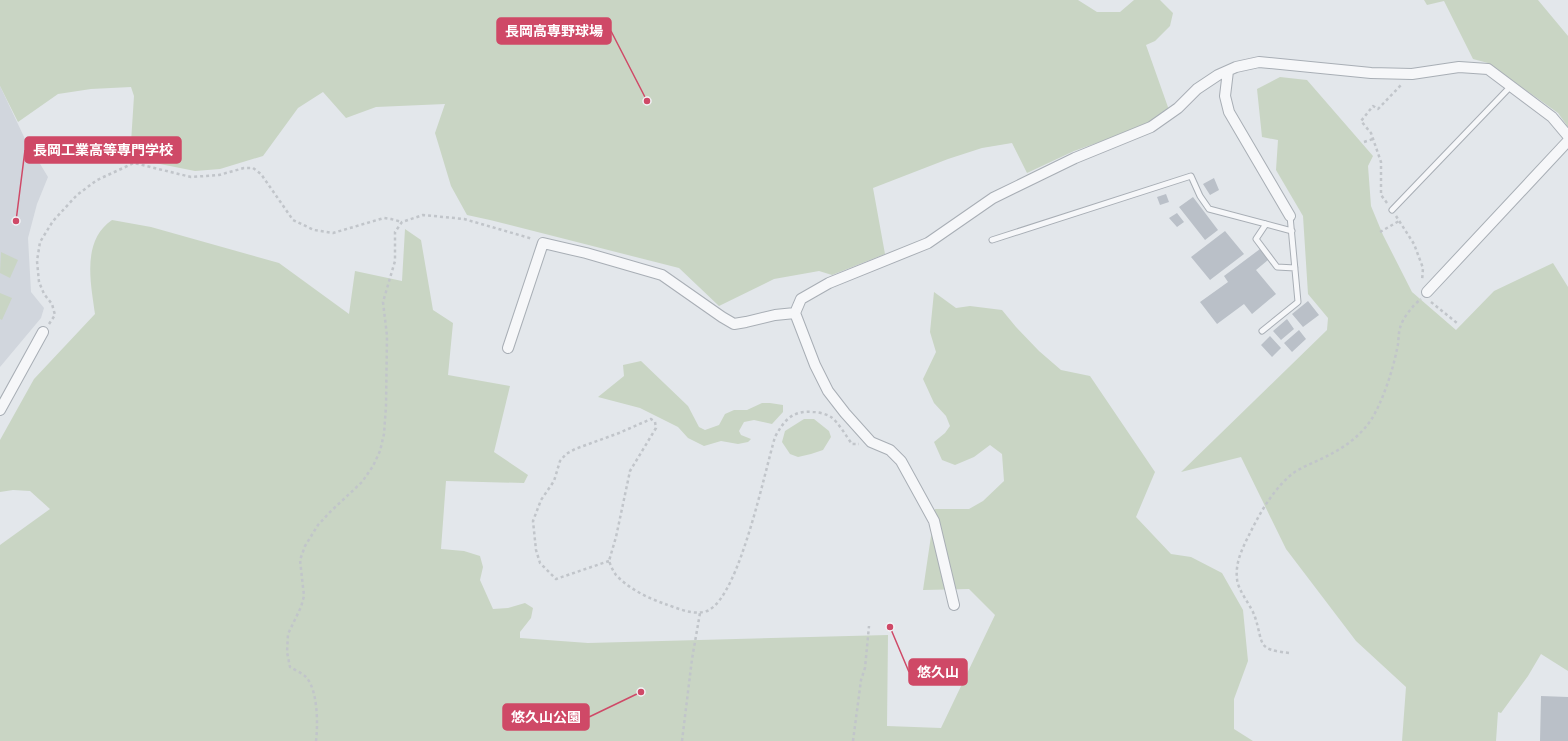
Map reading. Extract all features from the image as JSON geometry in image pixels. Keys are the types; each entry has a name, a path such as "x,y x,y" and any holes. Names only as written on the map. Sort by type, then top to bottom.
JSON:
{"street":[{"path":"954,605 934,521 901,461 890,450 871,442 828,391 815,365 795,312 801,299 829,283 928,243 993,198 1074,158 1151,127 1178,108 1197,89 1218,75 1259,62 1385,74 1412,74 1459,67 1488,69 1552,117 1568,136"},
{"path":"1228,71 1225,96 1228,112 1290,216"},
{"path":"1427,292 1568,141"},
{"path":"508,348 543,242 662,275 734,324 795,312"},
{"path":"0,410 43,332"}],"lane":[{"path":"1392,210 1511,86"},
{"path":"992,240 1191,176 1200,196 1209,209 1292,231"},
{"path":"1262,331 1298,302 1290,216"},
{"path":"1266,224 1256,240 1277,267 1295,268"}],"path":[{"path":"1364,142 1373,139"},
{"path":"43,332 55,315 52,304 44,294 39,282 37,261 40,242 53,221 77,195 98,180 134,164 191,176 219,175 244,168 253,168 261,174 293,220 314,230 333,233 384,218 402,222 423,215 464,219 543,242"},
{"path":"1380,232 1399,221"},
{"path":"316,741 318,724 313,691 306,677 290,667 286,652 288,634 301,607 304,596 300,560 305,546 318,525 362,482 373,466 380,451 384,434 387,336 383,302 395,261 395,232 402,222"},
{"path":"1289,653 1272,651 1265,647 1259,637 1253,612 1237,580 1237,566 1242,549 1258,516 1273,494 1292,474 1303,467 1333,453 1356,438 1371,420 1382,398 1395,356 1400,327 1414,304 1424,297 1427,292"},
{"path":"609,561 556,579 540,563 536,550 533,521 540,500 554,481 560,461 566,454 575,448 651,420 655,422 656,428 630,471 616,537 609,561 615,574 627,584 649,598 684,610 700,613 708,611 717,604 730,583 742,555 773,443 781,425 790,416 804,411 818,412 831,418 852,444 871,442"},
{"path":"682,741 692,659 700,613"},
{"path":"853,741 861,680 865,668 869,626"}],"shaded area":[{"path":"0,86 25,139 48,177 37,204 28,238 31,292 44,308 41,318 0,367"}],"green space":[{"path":"0,0 1078,0 1097,12 1120,12 1134,0 1160,0 1173,13 1170,26 1155,41 1146,45 1169,110 1142,127 1074,151 1027,173 1012,143 982,148 948,159 873,188 885,254 832,275 819,271 774,279 719,306 679,268 467,215 451,186 435,133 445,104 376,107 346,118 323,92 298,108 263,156 220,169 195,171 130,158 134,96 131,87 91,89 58,94 18,122 0,86"},
{"path":"1424,0 1538,0 1568,36 1568,127 1558,113 1488,63 1473,59 1444,1 1427,5"},
{"path":"1280,77 1307,80 1373,156 1368,166 1371,206 1383,235 1412,292 1456,330 1494,291 1553,263 1568,287 1568,671 1541,654 1528,676 1501,713 1498,712 1496,741 1402,741 1406,687 1356,641 1286,549 1241,457 1181,472 1327,330 1328,318 1308,294 1303,216 1276,170 1278,140 1262,137 1257,89"},
{"path":"112,220 151,227 279,263 349,314 355,271 402,281 405,229 421,240 433,310 453,323 448,375 510,386 494,452 528,475 524,483 446,481 441,549 464,551 480,556 483,567 480,580 493,609 508,608 525,603 533,608 531,618 520,632 520,638 588,643 888,635 887,726 941,728 995,615 969,589 923,590 935,509 969,509 983,501 1004,481 1002,454 990,445 974,457 955,465 942,460 934,442 945,433 950,426 946,416 934,403 923,379 936,352 930,332 934,292 956,308 970,306 1002,310 1039,351 1061,370 1090,376 1155,472 1136,517 1171,554 1191,557 1222,573 1243,610 1248,661 1234,699 1234,729 1253,741 0,741 0,545 50,509 30,491 13,490 0,492 0,440 34,379 95,314 90,277 92,251 96,239 102,229"},
{"path":"1,252 18,260 10,278 0,273"},
{"path":"0,293 12,298 2,320 0,319"},
{"path":"641,361 688,406 699,427 705,430 719,425 725,414 734,410 747,410 762,403 783,405 783,412 772,424 754,420 744,422 739,431 741,435 751,439 748,442 738,444 721,441 704,446 688,438 678,427 640,408 598,397 624,376 623,365"},
{"path":"804,419 814,419 829,431 831,437 823,450 798,457 790,454 782,442 785,431"}],"building":[{"path":"1214,178 1219,190 1210,195 1203,184"},
{"path":"1166,194 1169,202 1160,205 1157,197"},
{"path":"1193,197 1218,230 1205,240 1179,207"},
{"path":"1177,213 1184,222 1177,227 1169,218"},
{"path":"1225,231 1244,254 1210,280 1191,257"},
{"path":"1260,249 1268,260 1256,270 1276,294 1252,314 1244,304 1217,324 1200,302 1228,282 1224,276"},
{"path":"1308,301 1319,315 1303,327 1292,314"},
{"path":"1287,319 1294,329 1281,340 1273,331"},
{"path":"1299,330 1306,339 1292,352 1284,343"},
{"path":"1270,336 1281,348 1272,357 1261,345"},
{"path":"1541,696 1568,697 1568,741 1540,741"}],"place":[{"name":"長岡高専野球場","path":"647,101"},
{"name":"長岡工業高等専門学校","path":"16,221"},
{"name":"悠久山","path":"890,627"},
{"name":"悠久山公園","path":"641,692"}]}
